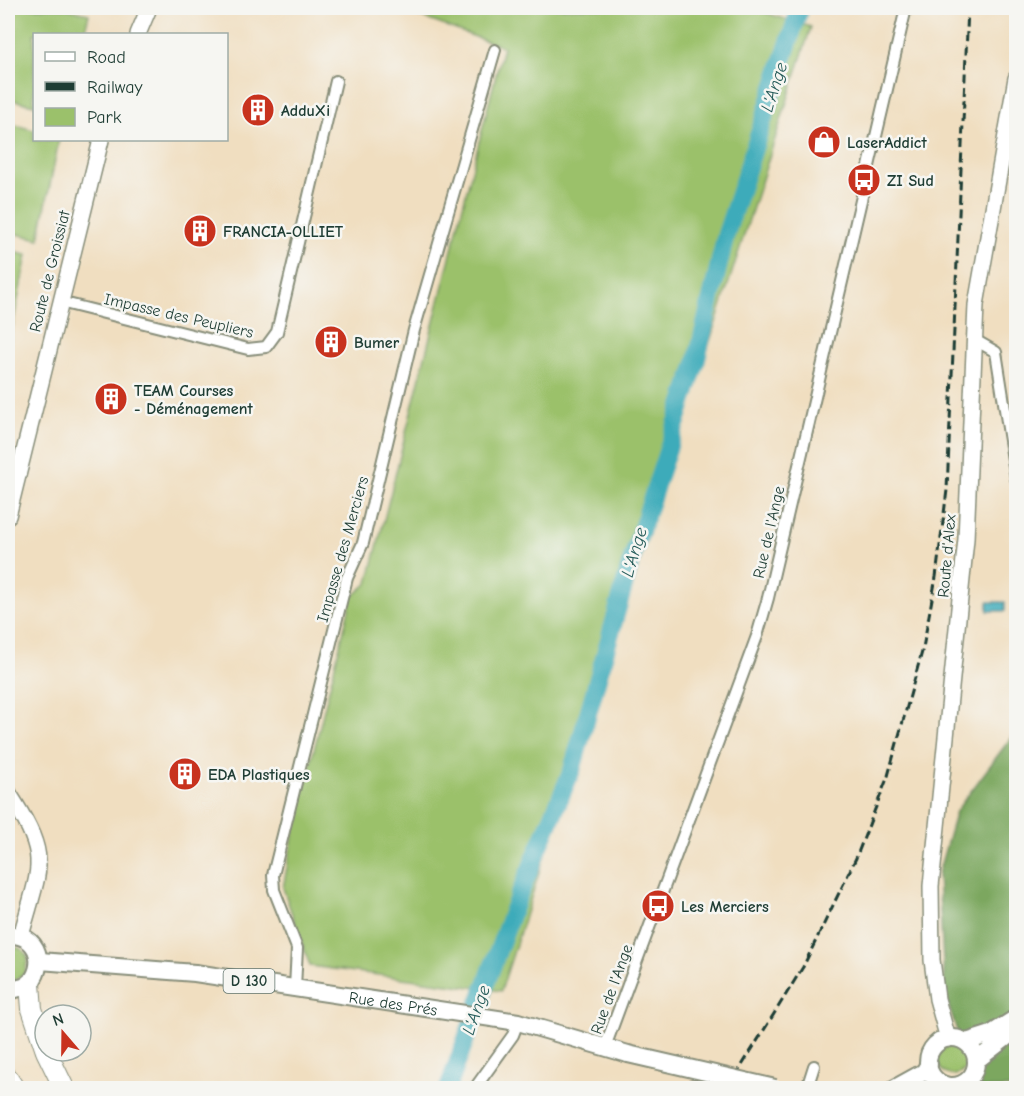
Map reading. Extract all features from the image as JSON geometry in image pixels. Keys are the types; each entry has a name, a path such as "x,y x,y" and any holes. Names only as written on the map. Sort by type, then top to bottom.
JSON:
{"highway":[{"path":"30,984 33,1012"},
{"path":"52,1063 64,1089"},
{"path":"8,1079 14,1089"}],"main road":[{"path":"8,991 19,990 30,984 38,972 40,961 33,944 14,936"},
{"name":"Rue des Prés","path":"40,961 195,974 518,1022 628,1054 775,1089"},
{"path":"896,1089 924,1072 936,1045 948,1039 966,1042 991,1034 1017,1018"},
{"path":"976,1061 1017,1030"},
{"path":"928,1064 936,1079 949,1086 963,1086 973,1074 976,1061 972,1047 966,1042"},
{"path":"903,1089 936,1079"}],"street":[{"path":"138,33 149,8"},
{"name":"Rue de l'Ange","path":"605,1047 765,608 906,8"},
{"name":"Impasse des Merciers","path":"295,988 297,948 274,890 273,875 347,578 363,543 414,330 495,50"},
{"name":"Route d'Alex","path":"948,1039 937,999 932,960 931,886 966,539 976,305 1017,78"},
{"name":"Impasse des Peupliers","path":"60,302 248,349 266,347 274,340 277,332 336,81"},
{"name":"Route de Groissiat","path":"8,516 101,141"},
{"path":"975,340 996,352 1017,479"},
{"path":"8,792 32,832 39,856 36,891 14,936"},
{"path":"476,1089 513,1035 518,1022"},
{"path":"807,1089 814,1066"}],"green space":[{"path":"8,8 63,8 89,14 84,33 33,33 33,105 8,99"},
{"path":"396,8 750,8 811,27 501,991 310,966 283,888 295,826 352,597 368,583 503,47"},
{"path":"8,123 33,130 33,141 59,141 39,239 8,232"},
{"path":"8,251 27,255 9,344 8,344"},
{"path":"1016,731 1016,1088 976,1088 945,995 938,874 956,811"},
{"path":"8,946 22,949 28,957 25,973 16,980 8,980"},
{"path":"953,1045 959,1046 967,1054 967,1066 959,1074 953,1075 947,1074 939,1066 938,1060 939,1054 947,1046"}],"water":[{"path":"988,602 1005,602 1005,611 988,611"}],"waterway":[{"name":"L'Ange","path":"448,1088 514,907 572,770 630,565 696,363 726,234 800,8"}],"railway":[{"path":"728,1088 803,967 856,858 888,776 923,648 936,577 947,490 968,8"}],"place":[{"name":"AdduXi","path":"258,110"},
{"name":"LaserAddict","path":"824,142"},
{"name":"ZI Sud","path":"864,180"},
{"name":"FRANCIA-OLLIET","path":"200,231"},
{"name":"Bumer","path":"331,342"},
{"name":"TEAM Courses - Déménagement","path":"111,399"},
{"name":"EDA Plastiques","path":"185,774"},
{"name":"Les Merciers","path":"658,906"}]}
